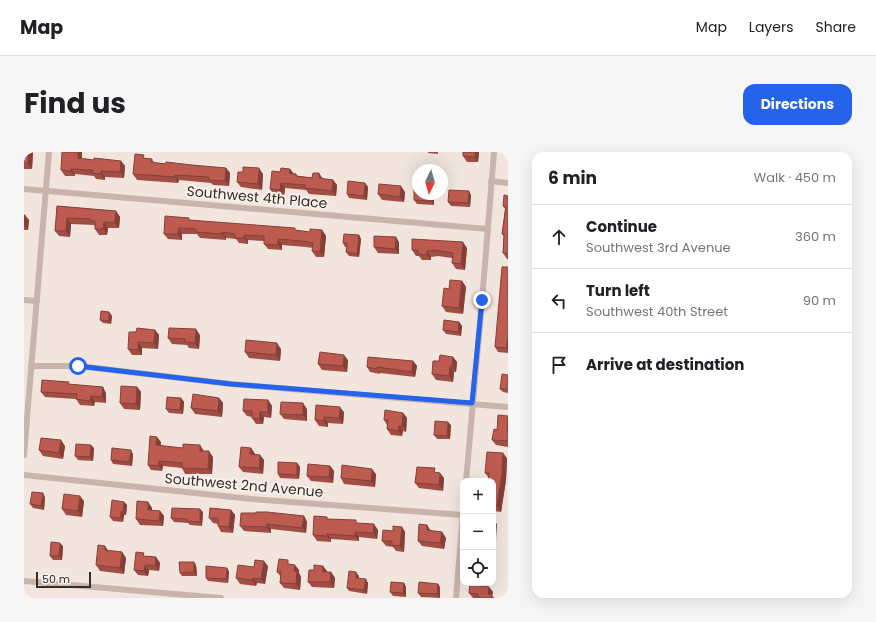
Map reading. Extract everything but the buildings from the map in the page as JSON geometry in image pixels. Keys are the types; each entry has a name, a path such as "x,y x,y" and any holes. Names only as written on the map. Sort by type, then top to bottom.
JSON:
{"street":[{"path":"24,455 25,412 31,366 49,152"},
{"path":"466,478 494,152"},
{"path":"492,181 508,183"},
{"name":"Southwest 4th Place","path":"24,189 488,229"},
{"path":"24,300 36,301"},
{"path":"31,366 78,366 231,384 508,407"},
{"name":"Southwest 2nd Avenue","path":"24,475 252,499 460,514"},
{"path":"456,598 460,550"},
{"path":"24,580 221,598"}],"route":[{"path":"78,366 231,384 472,403 482,300"}]}
